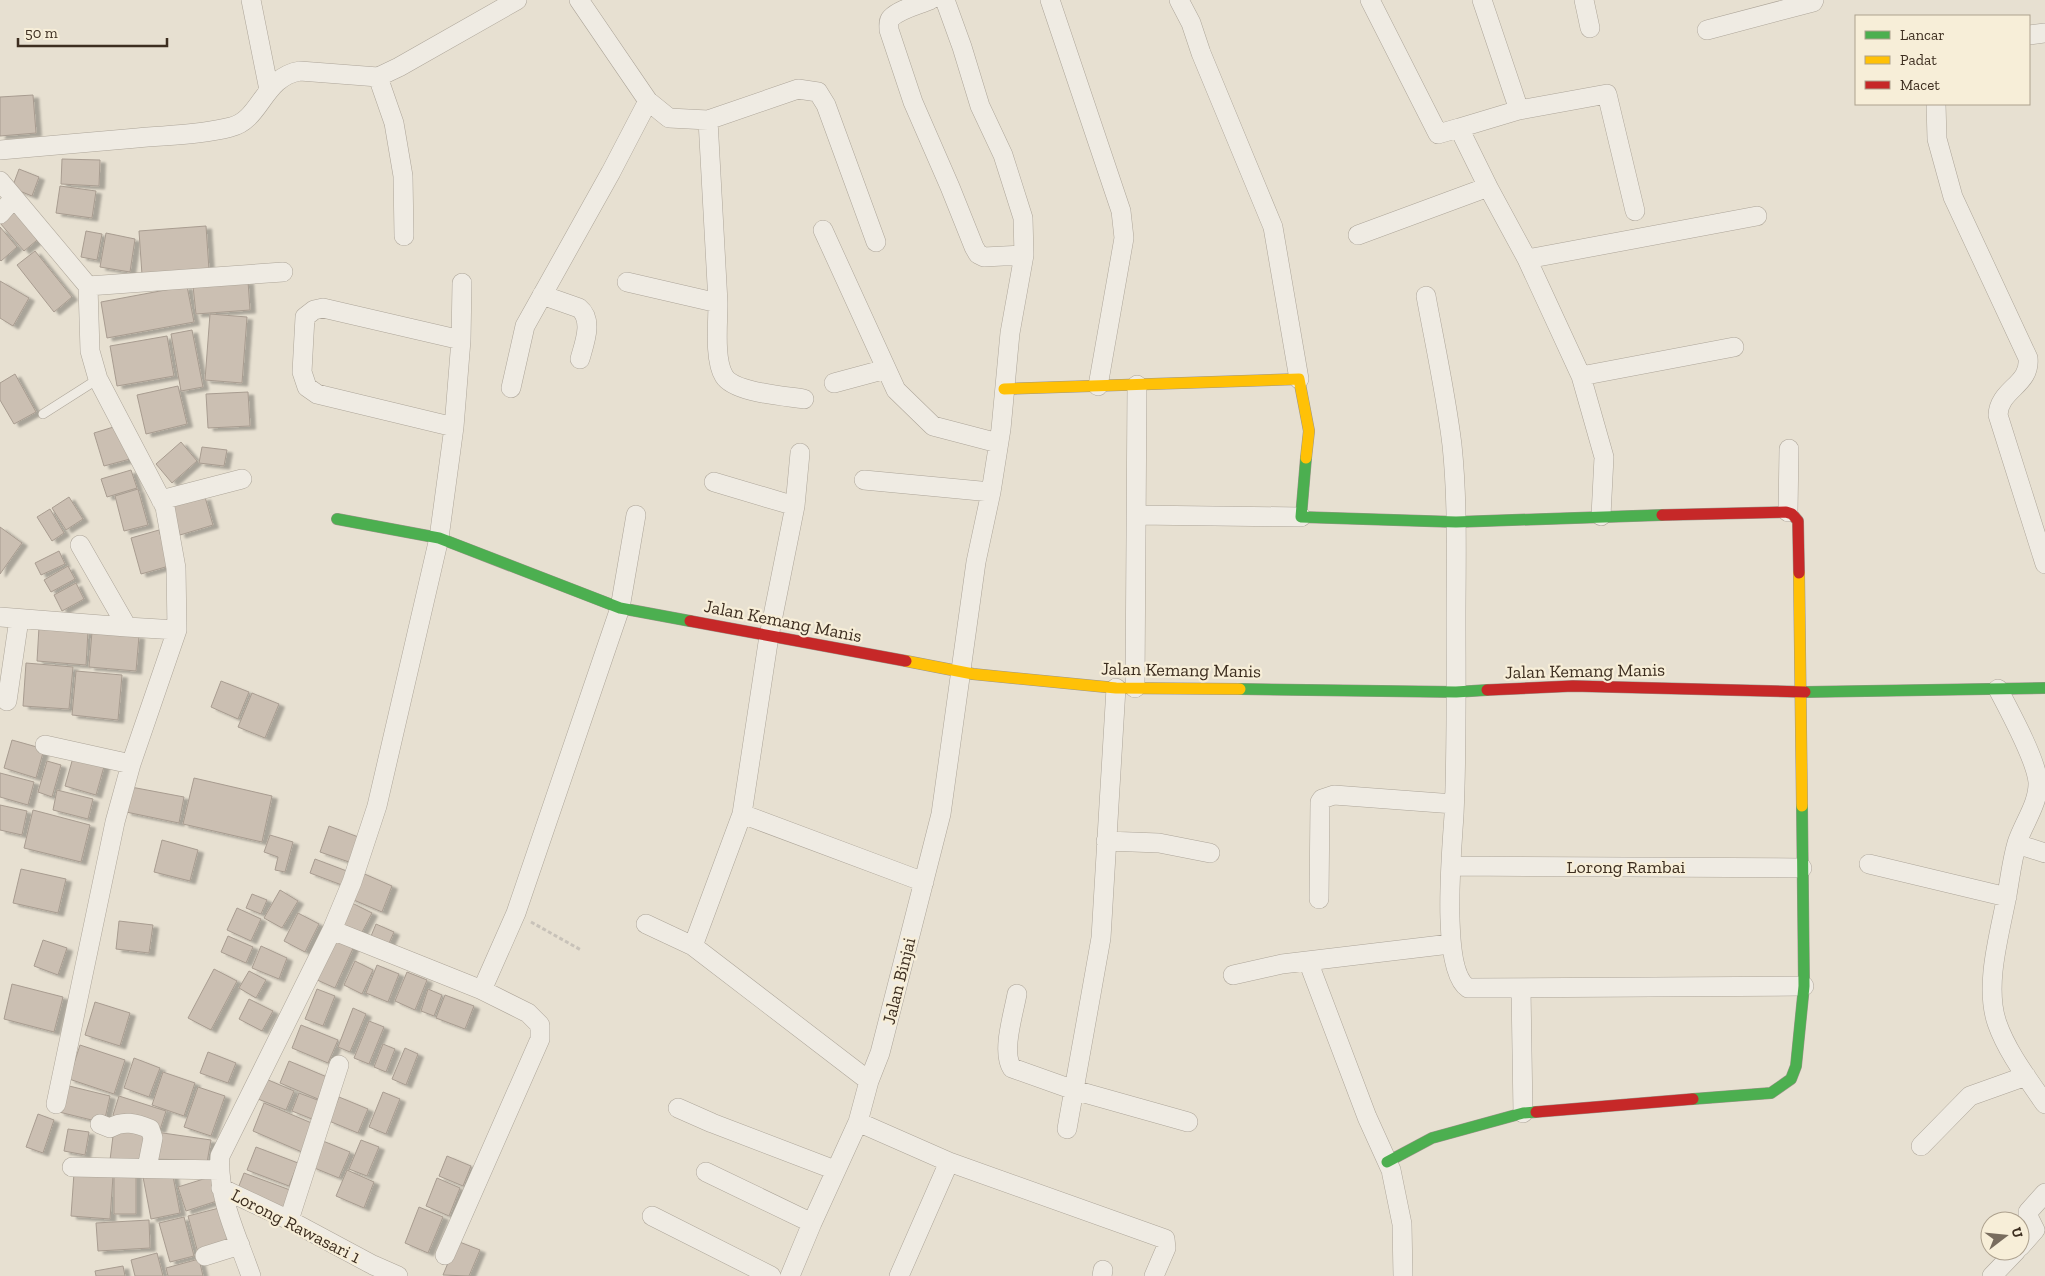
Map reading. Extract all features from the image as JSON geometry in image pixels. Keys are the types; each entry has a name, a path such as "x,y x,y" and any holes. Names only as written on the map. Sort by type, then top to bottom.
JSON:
{"street":[{"path":"250,0 269,90"},
{"path":"0,150 179,135 233,127 246,120 277,80 290,73 300,71 378,77 399,68 517,0"},
{"path":"579,0 648,102 669,118 708,120 798,89 818,92 826,105 876,242"},
{"path":"930,0 899,12 890,18 889,22 889,30 913,102 978,254 984,257 1024,255"},
{"name":"Jalan Binjai","path":"790,1276 835,1170 858,1122 869,1081 880,1053 942,814 976,562 998,443 1010,334 1024,255 1023,218 1002,155 980,106 946,0"},
{"path":"1050,0 1121,211 1124,238 1098,386"},
{"path":"1179,0 1191,23 1201,53 1273,227 1309,431 1301,517"},
{"path":"1370,0 1438,134 1519,110 1607,94 1635,211"},
{"path":"1482,0 1519,110"},
{"path":"1584,0 1590,28"},
{"path":"1707,30 1813,2 1814,0"},
{"path":"2030,35 2045,33"},
{"path":"378,77 394,123 403,176 404,236"},
{"path":"511,388 525,326 648,102"},
{"path":"1936,105 1937,139 1953,197 2026,352 2037,366 2000,401 1998,415 2045,564"},
{"path":"708,120 718,303 719,359 724,377 744,388 804,399"},
{"path":"1459,128 1527,259 1581,376 1604,457 1601,516"},
{"path":"0,181 88,286 90,351 98,379 165,507 176,568 177,630 131,764 115,822 56,1104"},
{"path":"1358,235 1488,187"},
{"path":"0,214 14,198"},
{"path":"1527,259 1757,216"},
{"path":"823,230 896,390 933,426 998,443"},
{"path":"88,286 283,272"},
{"path":"627,282 718,303"},
{"path":"251,1276 220,1179 220,1156 332,930 352,882 377,806 439,538 454,428 461,340 462,283"},
{"path":"542,295 579,308 584,312 586,336 580,359"},
{"path":"1426,296 1452,445 1456,522 1456,692 1454,804 1450,866 1450,944 1458,977 1462,985 1468,988 1521,989 1804,986"},
{"path":"454,428 317,394 312,391 307,387 302,372 305,317 314,310 323,308 461,340"},
{"path":"1581,376 1734,347"},
{"path":"834,383 886,369"},
{"path":"1004,389 1299,379"},
{"path":"1135,688 1137,385"},
{"path":"1788,512 1789,448"},
{"path":"693,946 742,814 769,636 795,506 800,453"},
{"path":"161,500 242,479"},
{"path":"864,480 990,492"},
{"path":"714,482 795,506"},
{"path":"1136,515 1301,517 1456,522 1601,516 1788,512 1798,521 1804,986 1796,1066 1791,1079 1771,1093 1522,1113 1432,1138 1387,1162"},
{"path":"482,990 516,912 620,608 636,515"},
{"name":"Jalan Kemang Manis","path":"337,519 439,538 620,608 962,672 1116,688 1456,692 1573,686 1801,692 2045,688"},
{"path":"80,545 127,627"},
{"path":"7,701 9,618 177,630"},
{"path":"1067,1130 1101,938 1116,688"},
{"path":"1998,688 2018,728 2038,784 2037,794 2016,844 1996,953 1992,996 1997,1023 2009,1048 2045,1104"},
{"path":"45,746 131,764"},
{"path":"1319,899 1320,802 1322,799 1334,795 1454,804"},
{"path":"742,814 924,882"},
{"path":"1106,841 1159,843 1210,853"},
{"path":"2016,844 2045,853"},
{"path":"1869,864 2007,897"},
{"name":"Lorong Rambai","path":"1450,866 1802,868"},
{"path":"646,924 693,946 869,1081"},
{"path":"332,930 482,990 528,1013 540,1025 540,1039 445,1255"},
{"path":"1233,975 1282,964 1450,944"},
{"path":"1308,961 1367,1117 1387,1162 1402,1224 1403,1276"},
{"path":"1521,989 1522,1113"},
{"path":"1018,994 1009,1039 1008,1062 1012,1068 1018,1072 1074,1090 1188,1122"},
{"path":"290,1220 339,1065"},
{"path":"1921,1146 1970,1096 2026,1076"},
{"path":"678,1108 835,1170"},
{"path":"100,1124 110,1128 119,1122 124,1122 150,1129 153,1138 147,1168"},
{"path":"858,1122 949,1162 1165,1239 1166,1248 1154,1276"},
{"path":"900,1276 949,1162"},
{"path":"72,1167 147,1168 220,1179"},
{"path":"706,1172 812,1223"},
{"name":"Lorong Rawasari 1","path":"220,1179 290,1220 373,1265 398,1276"},
{"path":"2029,1211 2045,1193"},
{"path":"652,1216 771,1276"},
{"path":"2030,1221 2034,1230 2030,1235"},
{"path":"205,1256 240,1245"},
{"path":"1992,1276 2006,1261"}],"lane":[{"path":"43,414 98,379"}],"path":[{"path":"516,912 581,950"}],"building":[{"path":"33,95 36,133 0,136 0,97"},
{"path":"62,159 100,160 99,186 61,184"},
{"path":"19,169 39,177 32,196 12,188"},
{"path":"60,186 96,191 92,218 56,213"},
{"path":"17,207 42,236 24,251 0,223"},
{"path":"206,226 209,270 142,275 139,231"},
{"path":"0,227 17,247 1,261 0,260"},
{"path":"86,231 102,234 97,260 81,257"},
{"path":"106,233 135,239 130,272 100,267"},
{"path":"35,251 72,297 54,312 17,265"},
{"path":"0,281 29,298 13,326 0,318"},
{"path":"248,281 250,310 196,314 193,286"},
{"path":"187,286 194,322 107,338 101,302"},
{"path":"210,314 247,317 242,383 205,380"},
{"path":"192,330 203,387 181,391 171,334"},
{"path":"167,336 174,376 117,386 110,346"},
{"path":"15,374 36,412 14,424 0,400 0,383"},
{"path":"178,386 187,424 146,434 137,395"},
{"path":"248,392 250,426 208,428 206,394"},
{"path":"120,425 130,459 104,466 94,433"},
{"path":"181,442 197,461 172,483 156,464"},
{"path":"202,447 227,450 224,466 199,463"},
{"path":"131,470 137,488 107,497 101,479"},
{"path":"138,489 148,525 124,531 115,496"},
{"path":"69,497 83,519 66,530 52,508"},
{"path":"205,497 213,525 180,535 172,506"},
{"path":"50,509 64,533 52,541 37,517"},
{"path":"0,527 22,543 0,574"},
{"path":"159,530 169,566 141,574 131,538"},
{"path":"59,551 65,564 41,575 35,563"},
{"path":"68,566 75,579 51,592 44,580"},
{"path":"76,583 84,599 62,611 54,595"},
{"path":"39,627 88,631 86,665 37,661"},
{"path":"92,632 139,636 136,671 89,667"},
{"path":"26,663 73,667 69,709 23,706"},
{"path":"76,671 122,675 118,720 72,715"},
{"path":"221,681 249,692 238,719 211,707"},
{"path":"252,693 279,704 265,738 238,727"},
{"path":"12,740 44,749 36,778 4,768"},
{"path":"74,754 105,763 96,795 65,786"},
{"path":"47,761 61,765 52,797 38,792"},
{"path":"0,773 34,782 28,805 0,797"},
{"path":"194,778 272,796 262,842 183,824"},
{"path":"131,787 184,797 179,823 126,812"},
{"path":"57,790 93,799 88,819 53,810"},
{"path":"0,805 27,811 22,835 0,830"},
{"path":"33,810 90,825 81,862 24,848"},
{"path":"329,826 361,838 352,863 320,852"},
{"path":"270,835 293,842 285,872 275,870 278,857 264,852"},
{"path":"162,840 198,850 190,881 154,872"},
{"path":"315,859 352,873 347,887 310,873"},
{"path":"21,869 66,879 58,913 13,903"},
{"path":"360,872 392,886 382,912 349,898"},
{"path":"280,890 298,901 282,928 264,918"},
{"path":"252,894 267,900 261,914 246,908"},
{"path":"350,902 372,913 360,936 339,926"},
{"path":"237,908 261,919 251,941 227,930"},
{"path":"298,913 319,924 305,952 284,941"},
{"path":"119,921 153,925 149,953 116,949"},
{"path":"376,924 394,932 387,948 369,941"},
{"path":"335,935 355,944 335,988 315,979"},
{"path":"228,936 253,947 246,963 221,952"},
{"path":"43,940 67,948 58,975 34,966"},
{"path":"261,946 287,958 279,979 252,968"},
{"path":"355,961 373,970 362,994 344,985"},
{"path":"377,965 399,974 388,1002 366,993"},
{"path":"214,969 237,981 211,1030 188,1018"},
{"path":"249,971 266,980 256,998 239,988"},
{"path":"407,972 427,980 415,1010 395,1001"},
{"path":"12,984 63,997 54,1032 4,1019"},
{"path":"317,989 335,996 323,1026 305,1019"},
{"path":"428,989 442,995 434,1016 421,1011"},
{"path":"445,995 474,1006 465,1029 436,1018"},
{"path":"249,999 273,1011 262,1031 239,1019"},
{"path":"95,1002 130,1013 120,1046 85,1035"},
{"path":"353,1008 366,1014 350,1052 338,1047"},
{"path":"369,1021 384,1027 369,1064 354,1058"},
{"path":"301,1025 338,1040 328,1063 292,1048"},
{"path":"383,1044 395,1049 386,1072 374,1067"},
{"path":"80,1045 125,1060 114,1094 69,1079"},
{"path":"405,1048 418,1054 406,1085 392,1079"},
{"path":"208,1052 236,1063 228,1083 200,1073"},
{"path":"134,1058 160,1068 149,1097 124,1088"},
{"path":"289,1061 327,1077 318,1099 280,1083"},
{"path":"163,1072 195,1083 184,1116 152,1105"},
{"path":"266,1079 294,1091 286,1110 258,1099"},
{"path":"65,1085 110,1096 104,1123 59,1112"},
{"path":"198,1087 225,1096 211,1136 184,1127"},
{"path":"383,1092 400,1099 386,1134 369,1127"},
{"path":"299,1093 320,1101 312,1119 292,1111"},
{"path":"119,1096 166,1111 160,1130 113,1115"},
{"path":"339,1097 368,1109 358,1133 329,1121"},
{"path":"264,1103 314,1124 302,1152 253,1131"},
{"path":"38,1114 54,1120 43,1153 26,1147"},
{"path":"114,1128 146,1132 142,1164 110,1160"},
{"path":"68,1129 89,1132 85,1155 64,1151"},
{"path":"156,1132 211,1140 206,1168 152,1159"},
{"path":"361,1140 379,1147 367,1176 349,1169"},
{"path":"323,1141 350,1152 339,1178 312,1167"},
{"path":"256,1147 298,1163 289,1186 247,1170"},
{"path":"447,1156 471,1166 463,1186 439,1176"},
{"path":"347,1170 374,1182 364,1208 336,1196"},
{"path":"172,1171 180,1213 151,1219 143,1177"},
{"path":"74,1173 113,1176 110,1219 71,1216"},
{"path":"114,1173 136,1173 136,1214 114,1214"},
{"path":"244,1173 290,1190 283,1208 237,1191"},
{"path":"213,1176 220,1200 186,1211 178,1187"},
{"path":"437,1178 460,1188 449,1216 426,1206"},
{"path":"223,1207 233,1242 198,1253 188,1216"},
{"path":"419,1207 443,1217 428,1253 405,1243"},
{"path":"184,1217 194,1256 170,1262 159,1223"},
{"path":"149,1220 150,1248 98,1251 96,1223"},
{"path":"457,1241 480,1250 469,1276 443,1275"},
{"path":"157,1253 163,1276 135,1276 131,1260"},
{"path":"199,1259 203,1276 168,1276 166,1268"},
{"path":"123,1266 125,1276 96,1276 95,1271"}],"traffic: fast":[{"path":"1306,458 1301,517 1456,522 1662,515"},
{"path":"337,519 439,538 620,608 690,621"},
{"path":"1805,692 2045,688"},
{"path":"1240,689 1456,692 1487,690"},
{"path":"1693,1099 1771,1093 1791,1079 1796,1066 1804,986 1802,806"},
{"path":"1387,1162 1432,1138 1523,1113 1536,1112"}],"traffic: slow":[{"path":"1004,389 1299,379 1309,431 1306,458"},
{"path":"1799,573 1802,806"},
{"path":"906,661 973,674 1116,688 1240,689"}],"traffic: jam":[{"path":"1662,515 1786,512 1792,514 1798,521 1799,573"},
{"path":"690,621 906,661"},
{"path":"1487,690 1573,686 1805,692"},
{"path":"1536,1112 1693,1099"}]}
